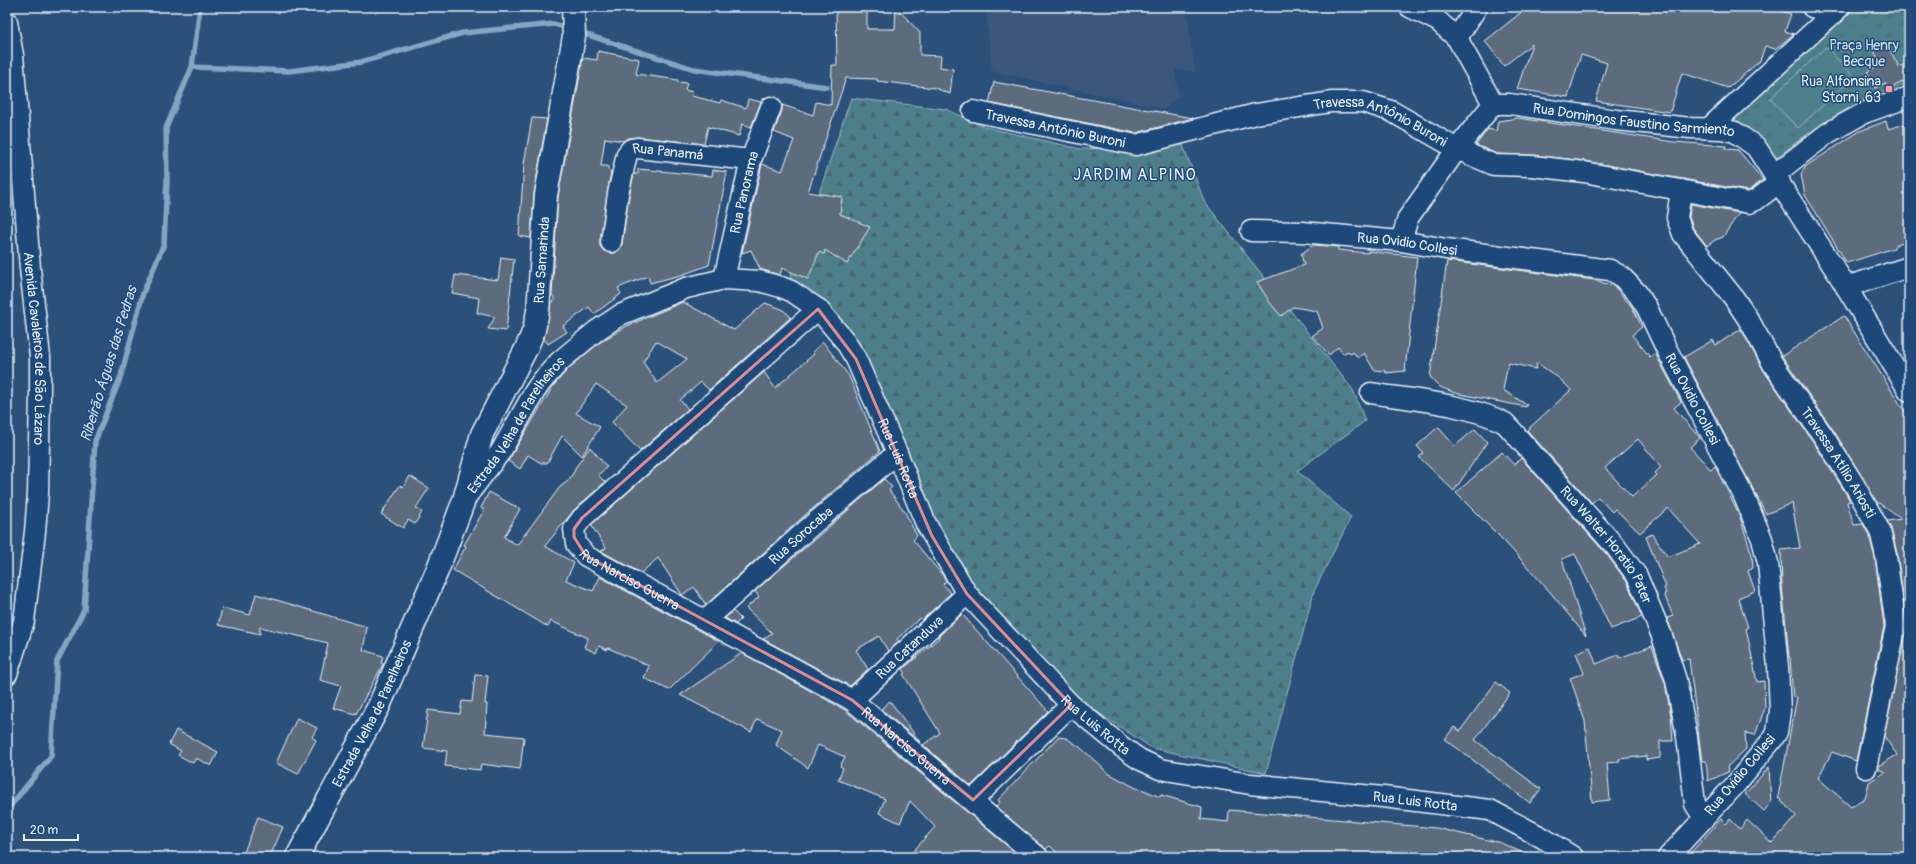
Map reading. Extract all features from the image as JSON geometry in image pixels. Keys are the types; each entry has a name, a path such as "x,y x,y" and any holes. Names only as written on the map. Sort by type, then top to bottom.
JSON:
{"main road":[{"name":"Rua Samarinda","path":"464,500 482,434 526,349 534,330 538,311 546,196 574,36 573,7"},
{"name":"Estrada Velha de Parelheiros","path":"297,857 379,706 437,571 464,500"}],"street":[{"path":"1401,241 1408,218 1457,149 1493,104 1457,38 1438,21 1410,7"},
{"path":"1457,38 1477,7"},
{"path":"1812,7 1837,11"},
{"path":"1709,128 1837,11"},
{"name":"Avenida Cavaleiros de São Lázaro","path":"7,22 13,55 30,261 40,358 40,395 38,493 35,532 24,621 7,674"},
{"name":"Travessa Antônio Buroni","path":"972,111 1097,139 1136,145 1256,114 1331,102 1362,102 1391,111 1457,149 1494,165 1532,166 1584,172 1749,203 1756,200 1777,178 1828,133 1864,113 1909,97"},
{"name":"Rua Domingos Faustino Sarmiento","path":"1493,104 1510,104 1616,120 1691,128 1709,128 1735,132 1756,147 1777,178 1846,287 1909,391"},
{"name":"Rua Panorama","path":"724,279 751,160 771,107"},
{"name":"Rua Panamá","path":"611,242 618,194 627,154 631,149 637,148 751,160"},
{"name":"Travessa Atílio Ariosti","path":"1681,190 1677,218 1683,234 1734,298 1750,322 1773,364 1855,486 1880,531 1886,556 1896,626 1866,768"},
{"name":"Rua Ovidio Collesi","path":"1251,231 1302,232 1401,241 1446,250 1610,270 1621,276 1637,293 1647,308 1665,346 1743,494 1762,539 1768,563 1780,711 1777,732 1772,740 1735,784 1668,857"},
{"path":"1846,287 1909,268"},
{"name":"Estrada Velha de Parelheiros","path":"464,500 500,451 535,391 560,361 596,331 620,315 686,288 724,279 759,281 781,287 791,291 818,309"},
{"name":"Rua Luis Rotta","path":"818,309 844,341 856,359 926,524 968,594 1070,705 1139,759 1160,768 1250,784 1383,797 1490,810 1543,838 1573,857"},
{"name":"Rua Narciso Guerra","path":"818,309 582,518 574,529 576,544 584,554 852,700 973,800 1038,857"},
{"name":"Rua Walter Horatio Pater","path":"1371,393 1467,410 1505,423 1551,473 1631,566 1644,591 1674,673 1687,737 1695,804 1704,818"},
{"name":"Rua Sorocaba","path":"706,620 812,525 897,453"},
{"name":"Rua Catanduva","path":"852,700 968,594"},
{"path":"973,800 1070,705"}],"highlighted area":[{"path":"818,309 856,359 932,536 967,594 1071,705 973,800 852,700 586,556 574,537 574,529 582,518"}],"shaded area":[{"path":"986,7 1174,7 1175,14 1187,15 1195,71 1175,70 1178,96 1165,109 992,71"}],"green space":[{"name":"Praça Henry Becque","path":"1846,7 1909,7 1909,83 1872,96 1849,108 1805,136 1774,160 1728,118"},
{"path":"1826,47 1854,77 1798,128 1770,99"},
{"path":"851,98 946,109 985,127 1080,149 1183,145 1204,201 1353,390 1365,421 1297,471 1351,517 1314,591 1266,773 1152,748 1079,700 974,585 939,534 863,353 829,306 790,279"}],"building":[{"path":"836,7 867,7 867,29 895,29 896,7 920,33 920,55 941,56 940,67 953,69 950,94 935,88 877,81 877,79 846,78 808,192 842,197 840,214 870,227 847,264 825,250 824,254 819,252 808,279 782,268 780,275 760,269 751,250 742,253 762,164 782,171 794,140 774,132 782,111 782,105 813,115 816,102 831,105 832,65 837,65"},
{"path":"1528,7 1767,7 1791,14 1785,31 1794,34 1775,49 1765,46 1760,61 1728,88 1682,73 1670,112 1596,101 1607,63 1581,55 1568,97 1517,89 1532,44 1504,66 1485,41"},
{"path":"1885,41 1899,67 1909,62 1909,79 1888,89 1885,83 1875,88 1867,72 1881,64 1872,47"},
{"path":"598,51 639,59 636,74 678,80 677,82 687,83 685,90 693,92 692,96 720,103 721,100 746,108 748,99 761,102 751,127 742,124 739,136 708,127 704,144 638,137 629,138 623,141 605,138 601,166 608,166 608,170 611,171 600,246 604,251 609,253 615,253 620,249 622,244 629,196 634,174 638,174 638,169 712,176 713,170 727,172 709,265 681,275 650,283 648,276 618,288 621,294 594,314 589,307 563,326 567,332 548,344 544,339 551,304 555,300 552,295 558,197 583,58 597,60"},
{"path":"994,82 1193,118 1136,133 989,103"},
{"path":"532,118 547,119 534,193 531,238 519,236 524,164"},
{"path":"1518,118 1674,142 1726,146 1725,149 1738,150 1763,180 1748,191 1585,161 1533,155 1497,154 1476,145 1488,129 1496,131 1498,121"},
{"path":"1886,121 1888,129 1909,123 1909,241 1894,246 1894,248 1847,263 1805,195 1801,174 1806,166 1860,131"},
{"path":"1691,204 1739,213 1723,237 1715,240 1707,246 1693,228 1689,217"},
{"path":"1313,245 1338,247 1338,250 1368,253 1368,251 1417,257 1405,371 1386,373 1386,371 1374,370 1364,353 1358,358 1353,352 1351,354 1348,351 1343,354 1338,347 1329,355 1312,336 1323,328 1317,311 1293,307 1281,316 1271,304 1257,282 1304,265 1301,254"},
{"path":"501,257 514,259 506,331 488,329 495,317 477,313 479,298 452,293 455,275 498,280"},
{"path":"1447,261 1594,280 1614,286 1632,307 1642,327 1632,335 1650,357 1655,353 1681,402 1674,408 1700,438 1690,447 1711,470 1715,466 1740,517 1752,555 1753,568 1748,571 1755,591 1738,598 1748,627 1746,628 1757,682 1764,681 1765,708 1755,735 1745,733 1746,749 1727,767 1728,772 1708,781 1706,761 1702,761 1689,659 1682,660 1667,618 1673,616 1664,594 1666,593 1664,588 1666,587 1646,537 1652,534 1668,557 1700,544 1668,508 1640,533 1615,509 1612,512 1598,497 1592,503 1527,430 1571,390 1560,379 1537,363 1536,369 1508,363 1503,390 1527,405 1526,407 1455,393 1440,387 1430,377","holes":["1638,439 1661,467 1655,473 1657,475 1632,497 1605,468"]},
{"path":"683,302 734,330 765,303 782,309 791,317 709,390 701,382 680,400 688,409 640,451 612,422 627,405 596,384 576,413 600,427 582,456 562,436 547,463 541,463 528,455 520,469 508,461 554,385 568,369 599,343 627,326","holes":["656,341 687,359 657,383 643,362"]},
{"path":"1844,316 1909,418 1909,857 1687,857 1721,819 1726,824 1730,819 1740,829 1747,820 1772,843 1796,816 1778,797 1797,697 1793,698 1782,585 1781,550 1800,548 1792,503 1766,514 1684,357 1713,340 1716,345 1741,329 1764,371 1814,443 1845,492 1850,501 1847,502 1854,525 1863,524 1869,535 1875,558 1884,626 1856,761 1832,752 1818,778 1851,807 1865,799 1869,782 1885,772 1878,769 1878,766 1897,755 1884,736 1907,625 1897,553 1891,528 1887,521 1901,519 1876,501 1834,431 1782,356"},
{"path":"823,342 849,376 880,451 804,516 706,605 694,587 682,595 658,558 641,573 601,551 606,548 591,525 764,372 775,388 814,354 812,352"},
{"path":"1438,427 1455,446 1475,429 1487,442 1454,491 1419,457 1423,453 1417,446"},
{"path":"590,447 607,467 598,475 605,482 574,510 545,546 574,563 566,580 593,591 600,577 719,641 669,690 644,678 649,666 608,648 607,650 599,646 596,653 584,647 588,638 551,621 548,627 453,570 466,546 464,545 484,510 481,508 489,492 520,509 504,537 517,545 560,487 568,481"},
{"path":"1502,452 1514,465 1521,458 1607,555 1627,582 1642,617 1611,629 1575,554 1562,559 1586,636 1550,592 1506,543 1456,493"},
{"path":"410,476 429,488 416,508 422,512 415,524 408,520 403,528 381,514 400,485 403,487"},
{"path":"884,479 892,487 889,490 905,512 917,536 913,540 944,577 946,581 943,584 951,593 922,620 920,618 897,639 899,641 888,651 879,636 856,650 868,669 850,686 763,639 772,633 746,608 759,597 755,591"},
{"path":"256,594 367,627 363,650 383,656 381,663 383,664 356,714 333,708 341,686 320,680 328,643 260,627 260,634 218,625 222,608 250,615"},
{"path":"733,611 741,619 736,624 725,618"},
{"path":"962,614 1048,711 971,786 923,745 940,733 903,674 905,672 903,669 939,638 938,637"},
{"path":"1652,646 1665,683 1671,716 1673,741 1660,741 1660,758 1646,760 1646,756 1619,759 1619,762 1607,763 1610,800 1592,802 1585,721 1570,678 1584,673 1576,653 1590,647 1596,664 1618,655 1619,658"},
{"path":"742,653 845,710 1017,854 1015,857 908,857 935,827 910,801 900,823 879,813 885,799 838,780 843,768 840,766 845,757 818,745 808,768 776,745 782,730 757,719 751,732 680,695"},
{"path":"475,675 488,676 485,704 487,704 485,733 524,737 520,769 481,764 480,770 445,766 447,751 423,748 428,710 460,714 462,701 472,702"},
{"path":"1496,682 1510,693 1475,740 1541,789 1530,803 1445,739 1454,727 1460,731"},
{"path":"890,701 920,742 881,709"},
{"path":"297,718 317,728 312,737 316,740 298,774 276,763"},
{"path":"176,730 218,752 211,766 196,758 193,763 178,755 181,751 169,744"},
{"path":"1058,737 1066,738 1081,748 1108,773 1138,789 1139,788 1160,797 1161,795 1202,807 1201,819 1228,822 1229,810 1436,828 1501,843 1532,857 1062,857 1050,846 1046,849 996,807 1000,802 998,800"},
{"path":"1769,767 1771,803 1764,811 1745,794"},
{"path":"258,817 283,827 270,857 242,857"}],"waterway":[{"name":"Ribeirão Águas das Pedras","path":"7,810 51,756 57,661 84,610 95,441 121,376 143,293 164,244 167,180 166,128 192,67 200,7"},
{"path":"192,67 289,71 361,62 463,33 554,24 570,29"},
{"path":"578,32 694,69 827,87"}],"place":[{"name":"Rua Alfonsina Storni, 63","path":"1889,89"}],"district":[{"name":"JARDIM ALPINO","path":"1135,175"}]}
